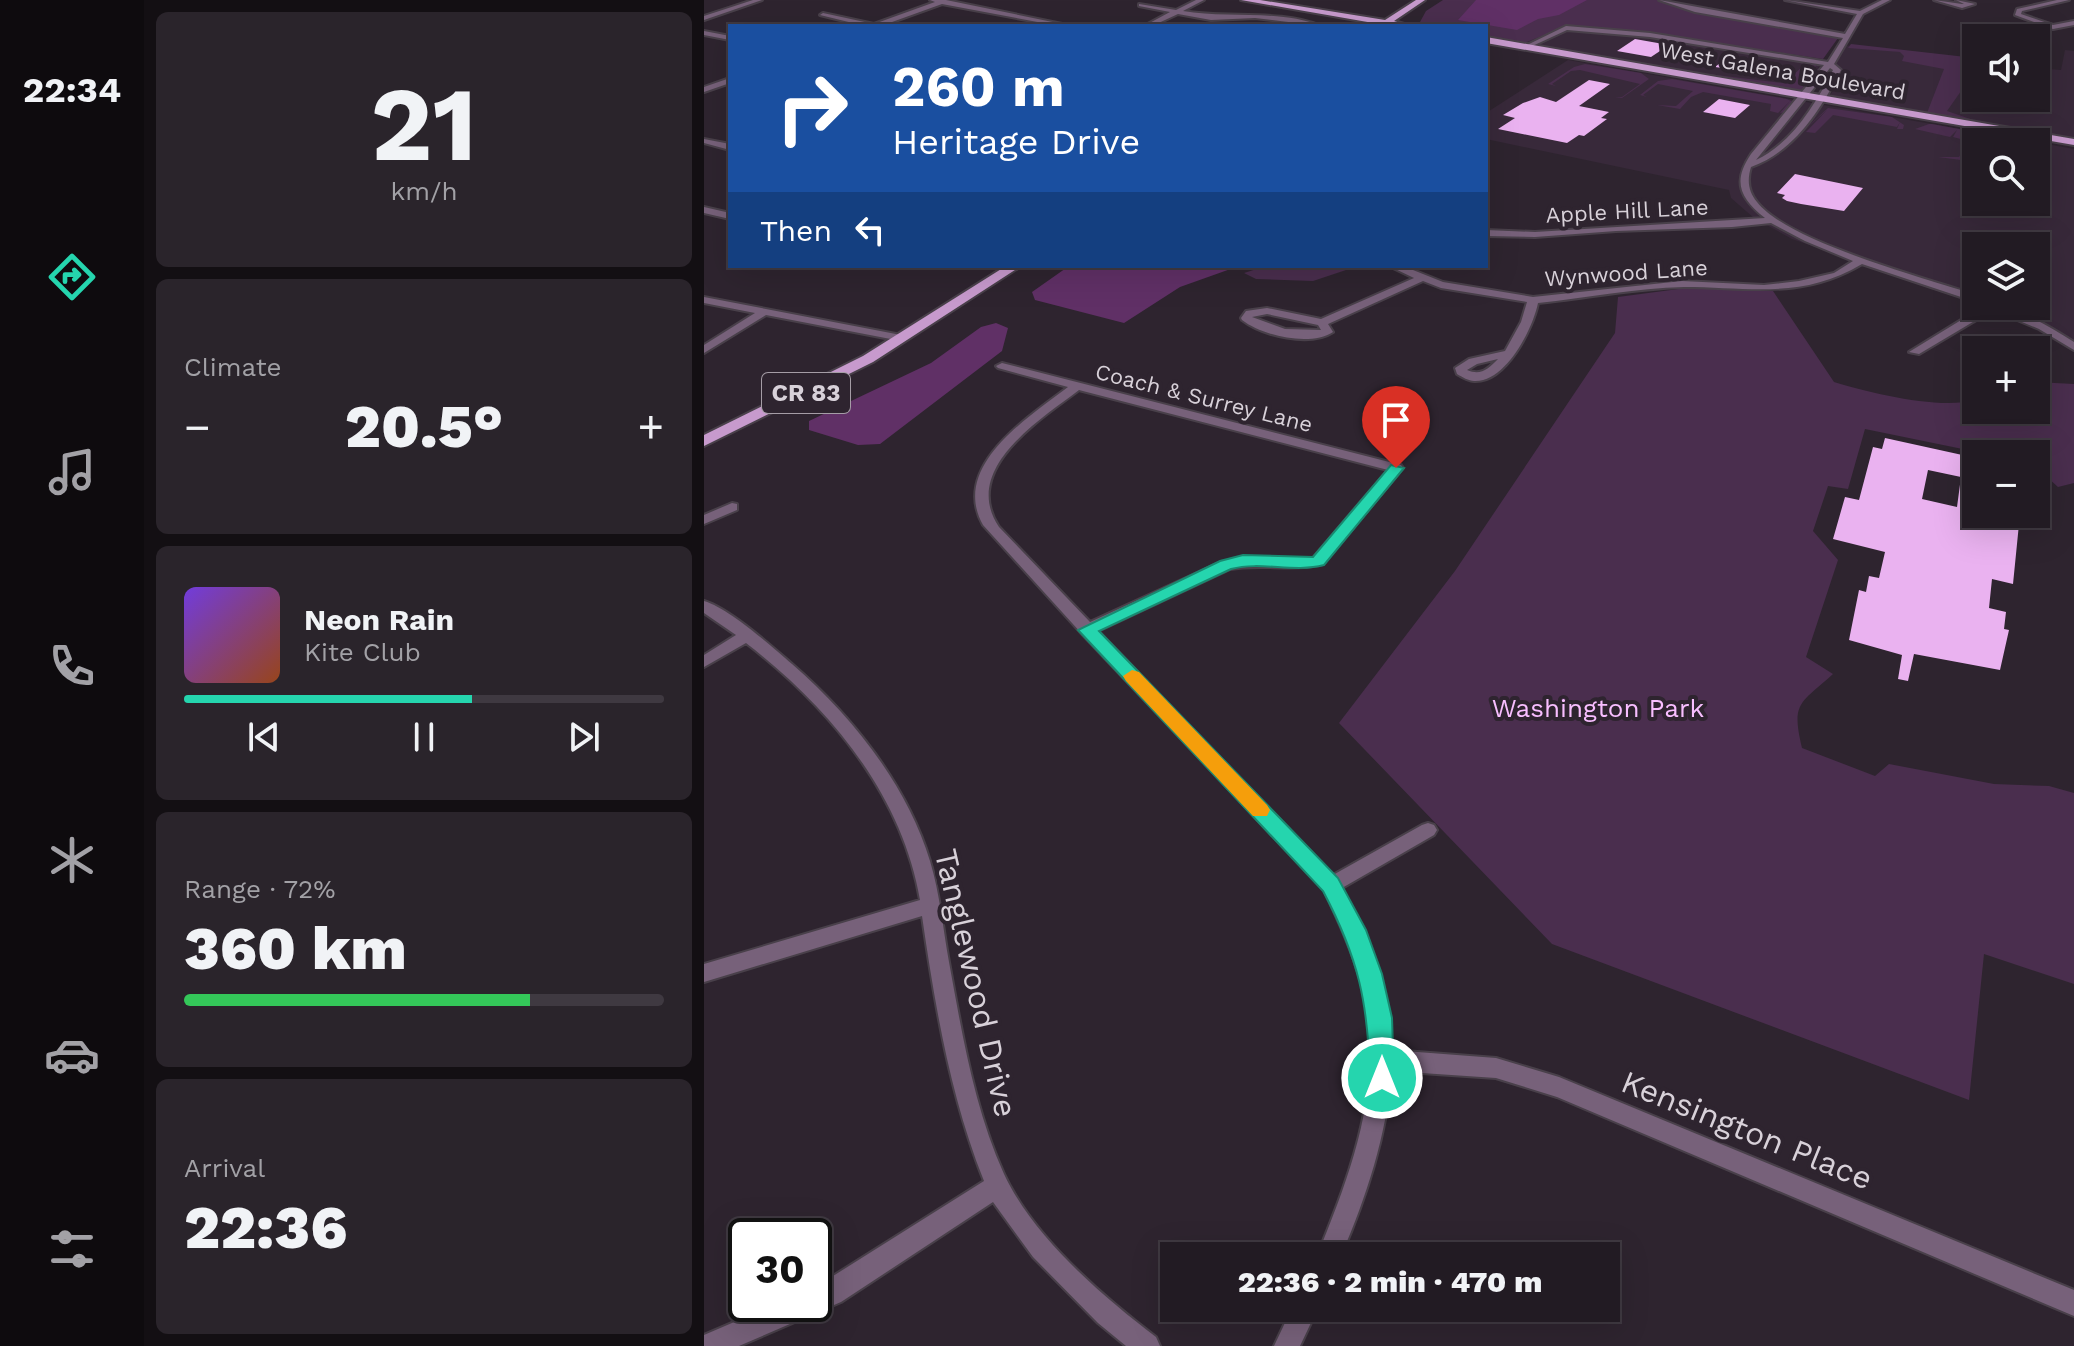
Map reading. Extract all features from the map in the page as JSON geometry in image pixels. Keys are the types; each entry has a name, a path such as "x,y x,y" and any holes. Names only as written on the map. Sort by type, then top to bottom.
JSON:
{"main road":[{"path":"1248,0 1355,21 1403,12"},
{"path":"1383,24 1421,0"},
{"path":"1405,24 1434,3"},
{"name":"West Galena Boulevard","path":"1488,42 1804,98"},
{"name":"West Galena Boulevard","path":"1488,43 1514,50 2074,145"},
{"path":"1514,50 1561,53"},
{"name":"CR 83","path":"704,429 893,337 992,268"},
{"name":"CR 83","path":"704,441 792,400 1012,268"}],"street":[{"path":"704,18 759,0"},
{"path":"1151,24 1201,0"},
{"path":"1175,12 1212,0"},
{"path":"1662,0 1695,10 1845,36"},
{"path":"1788,0 1861,13"},
{"path":"1887,0 1861,13 1830,64 1823,68 1804,98 1752,155 1744,180 1746,193 1756,210 1795,235 1962,294"},
{"path":"1937,0 1962,6 1972,4 1959,0"},
{"path":"2066,0 2018,12 2023,18 2053,27 2074,23"},
{"path":"880,24 940,1 1059,24"},
{"path":"1141,5 1211,18 1255,16 1305,24"},
{"path":"823,15 866,24"},
{"path":"1526,47 1557,29 1571,28 1650,35 1830,64 1837,70 1822,101 1766,159 1751,165"},
{"path":"704,33 728,38"},
{"path":"704,90 728,81"},
{"path":"716,85 728,88"},
{"path":"704,141 728,147"},
{"path":"704,210 728,216"},
{"name":"Apple Hill Lane","path":"1488,233 1537,236 1632,227 1737,226 1770,220"},
{"name":"Wynwood Lane","path":"1398,268 1420,279 1480,294 1533,300 1682,284 1764,288 1799,284 1837,275 1862,260"},
{"path":"1322,323 1327,332 1311,337 1255,325 1246,318 1250,313 1267,311 1322,323 1420,279"},
{"path":"704,300 893,337"},
{"path":"1506,354 1529,324 1533,300"},
{"path":"704,350 764,312"},
{"path":"1915,352 1969,320"},
{"path":"2026,320 2074,347"},
{"name":"Coach & Surrey Lane","path":"1002,366 1396,468 1318,561 1305,564 1243,561 1226,565 1087,630"},
{"path":"1076,386 1006,445 988,471 982,499 994,529 1331,885 1355,930 1370,974 1380,1018 1384,1060 1371,1141 1335,1242"},
{"path":"704,520 732,507"},
{"name":"Tanglewood Drive","path":"704,606 747,635 816,695 870,759 893,796 915,844 971,1113 997,1186 1063,1271 1111,1320 1147,1346"},
{"path":"704,662 747,635"},
{"path":"1331,885 1428,830"},
{"path":"704,973 930,905"},
{"name":"Kensington Place","path":"1384,1060 1496,1068 1537,1079 2074,1303"},
{"path":"832,1293 997,1186"},
{"path":"709,1346 764,1322"},
{"path":"1287,1346 1298,1322"}],"shaded area":[{"path":"1476,0 1587,0 1559,15 1538,19 1517,30 1458,20"},
{"path":"1565,27 1823,59 1803,94 1517,44"},
{"path":"1844,45 1962,59 1962,112 2050,112 2050,69 2061,70 2065,50 2074,51 2074,141 2050,137 2050,128 2000,128 1829,98 1842,71 1836,64"},
{"path":"1568,60 1962,129 1962,216 2050,216 2050,145 2074,149 2074,351 2045,331 2019,320 2050,320 2050,232 1962,232 1962,297 1792,239 1754,218 1731,198 1729,190 1488,139 1488,112"},
{"path":"1066,268 1233,268 1180,287 1124,323 1035,300 1032,292"},
{"path":"996,323 1008,328 1002,351 880,444 858,445 809,430 809,421 931,363 981,327"}],"green space":[{"path":"1443,0 1657,0 1688,11 1838,38 1823,59 1655,34 1565,27 1524,43 1488,37 1488,24 1425,24 1420,22 1426,11"},
{"path":"1851,44 1962,57 1962,90 1947,111 1979,122 1927,113 1944,69 1902,61 1904,56 1900,52 1848,48"},
{"path":"1787,60 1817,64 1802,89 1820,66 1807,88 1797,91 1700,73 1791,84 1795,80 1789,79 1805,64"},
{"path":"1585,64 1641,73 1649,79 1622,98 1615,97 1622,97 1640,84 1580,70 1571,71 1552,84 1556,86 1548,84 1574,67"},
{"path":"1672,79 1782,98 1789,100 1794,104 1786,112 1780,113 1790,101 1778,113 1770,111 1771,104 1703,92 1691,97 1680,109 1657,105 1676,106 1693,91 1658,84 1643,95 1647,97 1640,95 1658,81"},
{"path":"1828,108 1892,117 1900,122 1897,127 1833,115 1815,133 1806,132 1827,110 1804,130"},
{"path":"1929,124 1962,130 1962,139 1953,137 1957,130 1950,137 1915,129"},
{"path":"1962,152 1961,160 1938,157 1959,157"},
{"path":"1260,268 1352,268 1313,281 1256,279 1244,273"},
{"name":"Washington Park","path":"1686,288 1773,291 1834,382 1905,399 1962,403 1962,424 2050,424 2050,383 2074,384 2074,483 2058,487 2050,480 2050,440 1962,440 1962,449 1865,429 1848,489 1828,486 1813,531 1838,560 1806,657 1833,674 1806,698 1798,712 1802,748 1875,776 1889,764 1994,784 2049,786 2074,793 2074,984 1984,954 1969,1100 1552,944 1339,723 1455,571 1615,333 1618,297"}],"building":[{"path":"1635,39 1669,45 1651,57 1617,51"},
{"path":"1729,56 1764,62 1752,72 1715,67"},
{"path":"1589,80 1610,84 1579,106 1609,112 1601,118 1607,119 1584,136 1579,135 1567,143 1498,129 1515,118 1503,115 1523,103 1540,97 1556,102"},
{"path":"1719,99 1750,105 1735,118 1703,112"},
{"path":"1795,174 1863,188 1844,211 1801,204 1787,201 1782,198 1785,195 1777,193"},
{"path":"1885,438 1962,455 1962,528 2019,528 2013,584 1992,579 1989,608 2006,612 2004,629 2009,630 2000,670 1914,654 1908,681 1898,679 1902,655 1849,640 1859,590 1866,592 1869,576 1879,578 1885,552 1833,539 1845,497 1859,500 1873,447 1882,449","holes":["1928,470 1961,477 1957,507 1922,499"]}],"slow traffic":[{"path":"1132,676 1260,810"}],"route":[{"path":"1382,1078 1384,1060 1380,1018 1370,974 1355,930 1331,885 1087,630 1226,565 1243,561 1305,564 1322,559 1396,468"}]}
